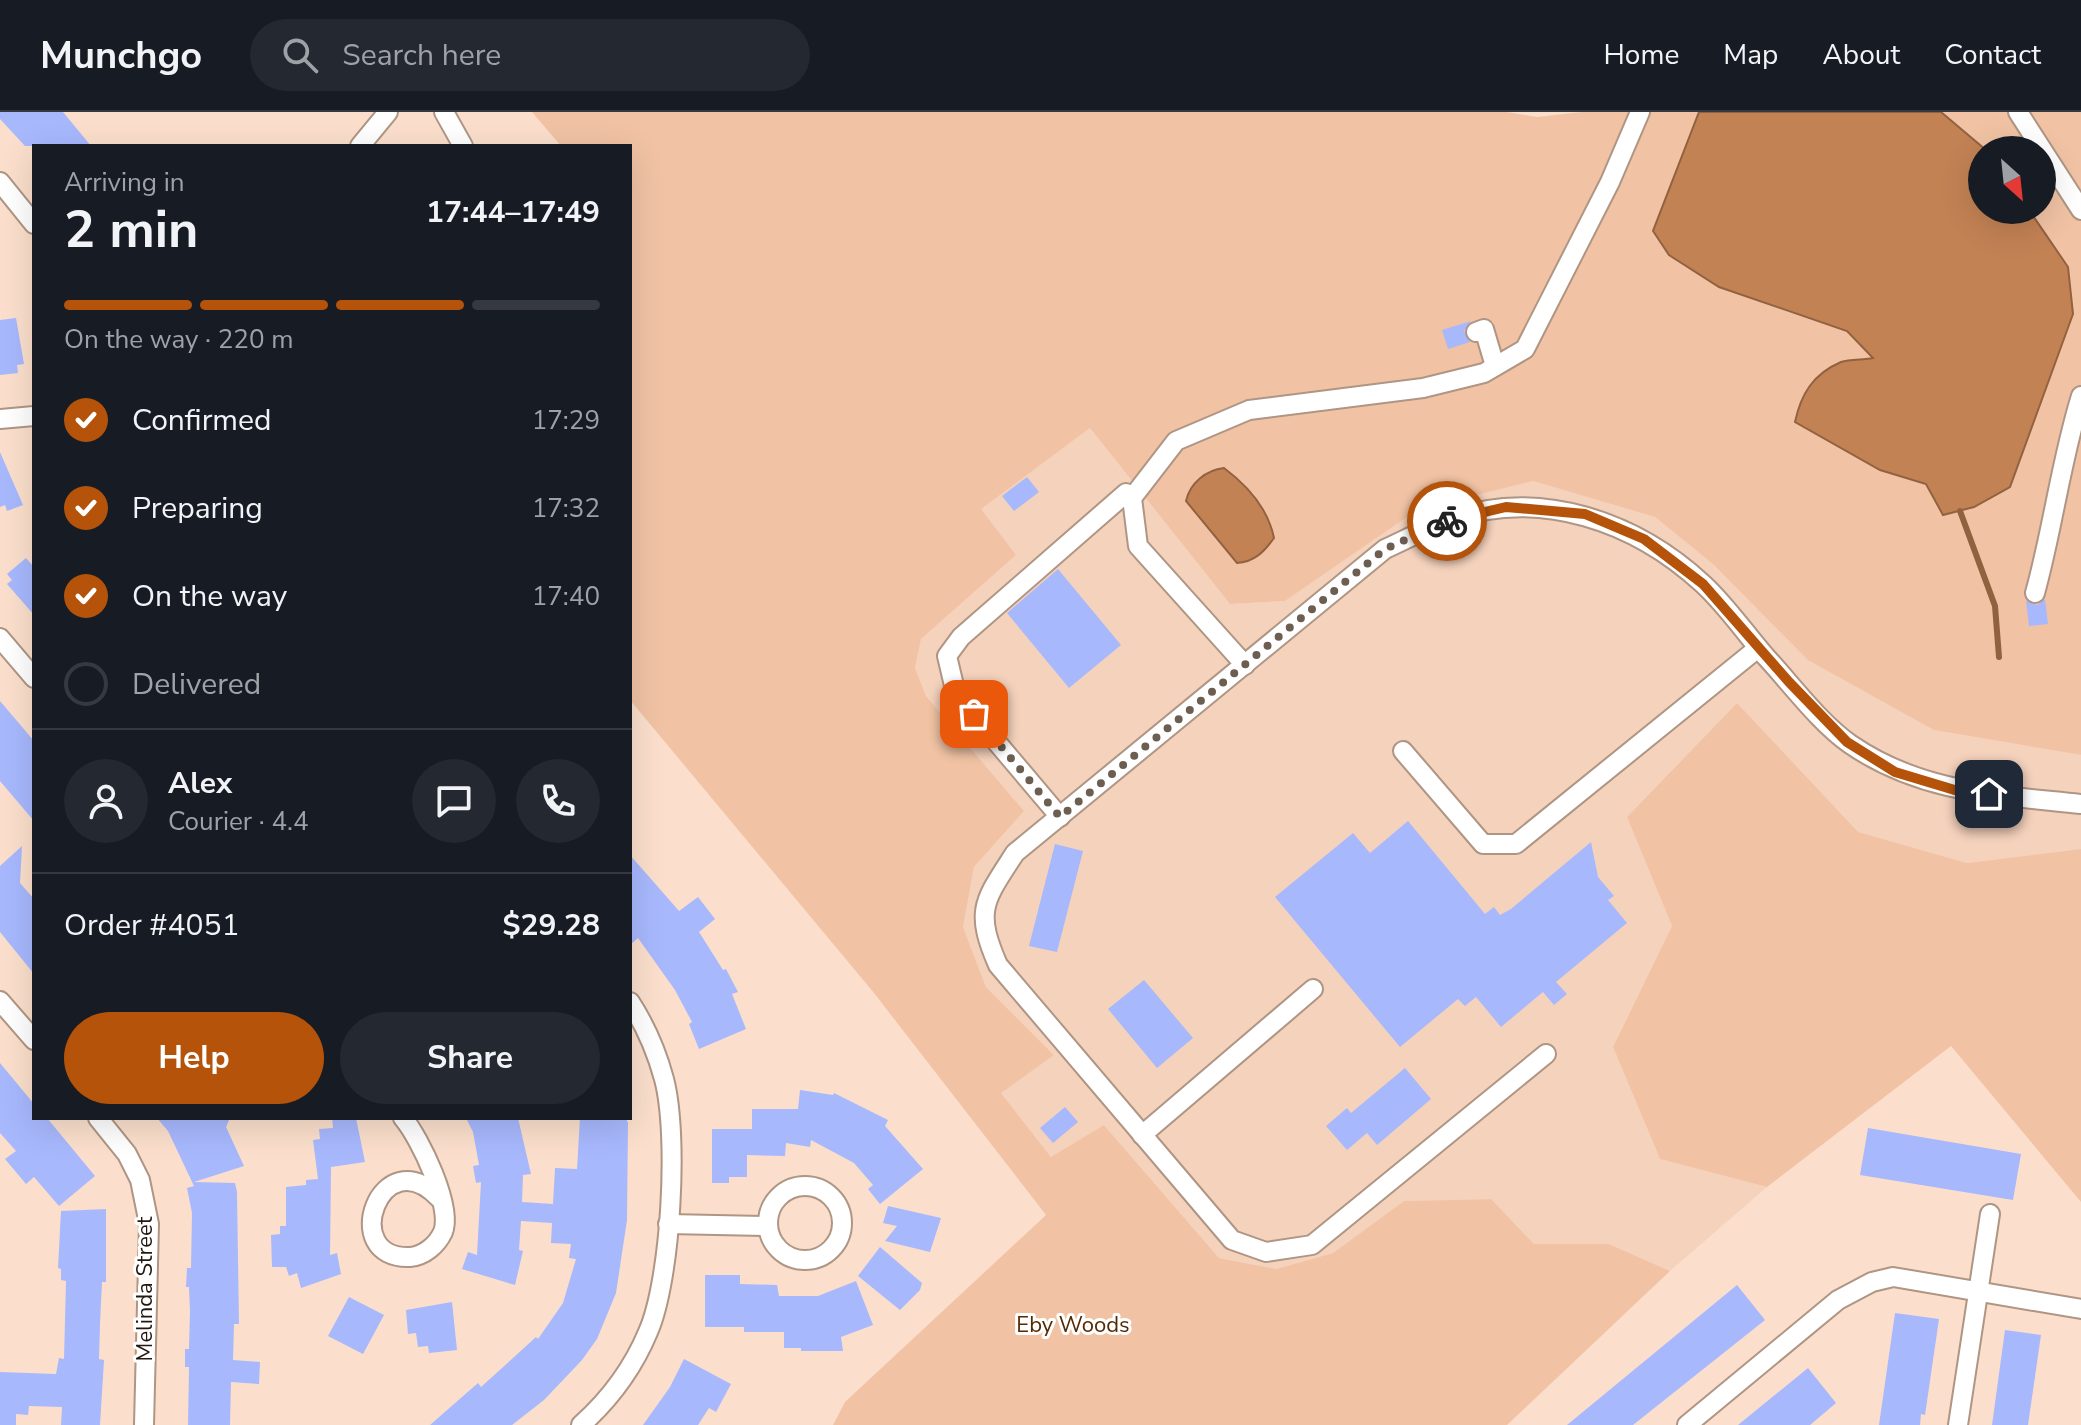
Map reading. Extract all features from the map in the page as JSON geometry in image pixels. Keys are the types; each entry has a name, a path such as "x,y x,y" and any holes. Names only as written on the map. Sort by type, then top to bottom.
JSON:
{"street":[{"path":"362,144 388,112"},
{"path":"444,112 462,144"},
{"path":"1132,498 1176,441 1249,410 1423,388 1484,373 1525,349 1610,182 1640,112"},
{"path":"2018,112 2081,210"},
{"path":"0,182 32,222"},
{"path":"1476,332 1484,329 1495,366"},
{"path":"2035,593 2053,527 2066,454 2081,396"},
{"path":"0,419 32,416"},
{"path":"1060,817 956,694 947,656 961,637 1126,493 1132,498 1138,546 1245,665"},
{"path":"1546,1054 1312,1245 1266,1252 1232,1240 998,965 984,931 988,895 1015,853 1385,549 1453,518 1506,507 1585,514 1644,539 1703,584 1758,648 1847,742 1895,772 1958,791 2081,804"},
{"path":"0,638 32,676"},
{"path":"1403,751 1483,844 1516,844 1758,648"},
{"path":"1142,1135 1313,989"},
{"path":"0,1001 32,1038"},
{"path":"581,1425 603,1405 633,1363 649,1330 663,1283 671,1135 665,1081 632,1005"},
{"name":"Melinda Street","path":"100,1120 134,1167 140,1180 149,1224 144,1425"},
{"path":"405,1120 432,1168 445,1223 437,1243 424,1253 411,1257 392,1253 381,1246 372,1231 370,1218 381,1193 392,1185 406,1182 419,1184 439,1198"},
{"path":"807,1186 820,1189 837,1204 842,1215 839,1239 819,1257 807,1260 783,1253 772,1239 768,1226 769,1213 775,1202 793,1188 807,1186"},
{"path":"1958,1425 1990,1214"},
{"path":"668,1224 768,1226"},
{"path":"1687,1425 1838,1300 1872,1282 1893,1277 2081,1309"}],"shaded area":[{"path":"1699,112 1941,112 1969,136 1968,224 2039,224 2068,267 2073,314 2010,487 1974,507 1943,515 1926,484 1880,470 1795,422 1805,394 1823,372 1841,362 1873,358 1847,331 1719,287 1669,255 1653,231"},
{"path":"1090,428 1230,604 1285,601 1417,510 1533,481 1655,517 1934,730 2081,755 2081,849 1967,863 1857,832 1737,703 1627,817 1672,926 1613,1047 1660,1159 1767,1187 1670,1271 1609,1244 1534,1244 1490,1199 1404,1201 1333,1253 1276,1269 1219,1258 1104,1125 1052,1158 1000,1092 1054,1055 986,987 963,927 974,867 1024,811 926,696 915,668 921,639 1016,555 980,509"},
{"path":"1224,468 1256,498 1274,538 1249,561 1237,563 1186,501 1200,478"}],"green space":[{"name":"Eby Woods","path":"532,112 1507,112 1537,117 1582,112 1699,112 1653,231 1669,255 1719,287 1847,331 1874,359 1880,470 1926,484 2068,267 2039,224 2056,224 2056,136 1969,136 1941,112 2081,112 2081,755 1934,730 1808,660 1714,565 1655,517 1533,481 1417,510 1285,601 1230,604 1090,428 981,509 1016,555 921,639 915,668 926,696 1024,811 974,867 963,927 986,987 1054,1055 1001,1093 1051,1157 1104,1125 1219,1258 1276,1269 1333,1253 1404,1201 1491,1199 1534,1244 1609,1244 1670,1271 1507,1425 833,1425 845,1402 1046,1215 874,993 632,702 632,144 559,144"},
{"path":"1737,703 1858,832 1967,863 2081,849 2081,1202 1951,1046 1767,1187 1660,1159 1613,1047 1672,926 1627,817"}],"building":[{"path":"0,112 63,112 89,144 25,146 0,119"},
{"path":"16,318 24,364 17,365 18,373 0,375 0,320"},
{"path":"1471,321 1464,331 1470,342 1448,349 1442,330"},
{"path":"0,452 23,505 7,511 5,505 0,507"},
{"path":"1027,477 1039,492 1014,511 1002,496"},
{"path":"26,558 32,565 32,613 7,584 12,580 7,574"},
{"path":"1058,569 1121,645 1069,688 1007,613"},
{"path":"2045,599 2048,624 2029,626 2026,601 2037,605"},
{"path":"0,701 32,739 32,819 0,781"},
{"path":"1408,821 1485,914 1494,907 1500,915 1511,909 1591,842 1598,877 1614,896 1608,900 1627,923 1556,982 1567,994 1554,1005 1543,992 1501,1027 1476,997 1465,1006 1458,999 1400,1047 1275,897 1353,833 1370,853"},
{"path":"1055,844 1083,851 1057,952 1029,946"},
{"path":"22,846 20,883 32,897 32,972 0,932 0,866"},
{"path":"632,857 679,911 698,897 715,919 699,932 723,970 726,969 738,992 732,994 746,1029 699,1049 689,1024 692,1022 675,990 638,938 632,943"},
{"path":"1144,980 1193,1038 1157,1068 1108,1009"},
{"path":"0,1063 32,1102 32,1120 49,1120 95,1176 59,1206 34,1177 26,1184 5,1159 16,1151 0,1133"},
{"path":"1405,1068 1431,1099 1377,1145 1367,1133 1347,1150 1326,1126 1347,1108 1351,1113"},
{"path":"800,1090 834,1093 888,1120 885,1126 923,1169 880,1204 868,1189 873,1185 854,1163 811,1140 810,1147 786,1143 785,1156 747,1155 747,1177 729,1177 729,1183 712,1183 712,1129 752,1129 752,1109 798,1109"},
{"path":"1065,1107 1078,1122 1053,1143 1040,1128"},
{"path":"159,1120 229,1120 226,1127 244,1166 194,1182 235,1183 237,1192 239,1324 234,1324 233,1360 260,1362 259,1384 231,1382 230,1425 188,1425 189,1367 185,1367 185,1349 189,1349 190,1312 189,1287 186,1287 187,1268 191,1268 192,1213 187,1188 194,1186 168,1131"},
{"path":"332,1120 356,1120 365,1162 331,1167 330,1255 337,1253 341,1274 301,1288 297,1273 289,1276 286,1267 272,1267 271,1235 280,1234 280,1226 286,1226 286,1187 306,1185 306,1180 318,1179 313,1140 320,1139 319,1129 333,1128"},
{"path":"467,1120 518,1120 531,1174 523,1175 522,1202 553,1204 555,1168 577,1169 580,1120 627,1120 627,1220 616,1293 597,1339 582,1360 544,1400 512,1425 430,1425 478,1383 481,1387 536,1337 538,1339 563,1303 576,1259 569,1258 571,1244 551,1243 552,1223 521,1221 519,1250 523,1251 515,1285 462,1269 468,1252 477,1255 481,1182 476,1183 473,1166 479,1165 473,1132"},
{"path":"1868,1128 2021,1154 2013,1200 1860,1175"},
{"path":"888,1206 941,1218 930,1252 885,1241 897,1226 883,1223"},
{"path":"106,1209 106,1282 102,1282 99,1359 104,1360 100,1425 61,1425 62,1407 29,1406 28,1415 16,1414 16,1425 0,1425 0,1372 56,1374 59,1358 64,1359 66,1281 61,1280 61,1269 58,1268 61,1211"},
{"path":"880,1247 922,1283 920,1290 900,1310 858,1276"},
{"path":"705,1275 740,1275 740,1284 777,1285 779,1296 818,1296 856,1281 873,1325 841,1337 843,1351 784,1348 784,1332 744,1332 744,1327 705,1327"},
{"path":"1737,1285 1765,1320 1633,1425 1567,1425"},
{"path":"349,1297 384,1315 363,1354 328,1336"},
{"path":"452,1302 457,1350 429,1353 428,1346 418,1347 416,1333 408,1334 406,1310"},
{"path":"1895,1313 1939,1319 1925,1415 1921,1414 1920,1425 1879,1425"},
{"path":"2005,1330 2041,1335 2028,1425 1992,1425"},
{"path":"684,1359 731,1384 716,1412 709,1408 698,1425 643,1425 670,1387"},
{"path":"1808,1368 1836,1403 1810,1425 1738,1425"}],"waterway":[{"path":"1960,511 1995,606 1999,657"}],"way so far":[{"path":"974,714 1060,817 1385,549 1447,521"}],"route":[{"path":"1447,521 1506,507 1585,514 1644,539 1703,584 1758,648 1847,742 1895,772 1958,791 1989,794"}]}
